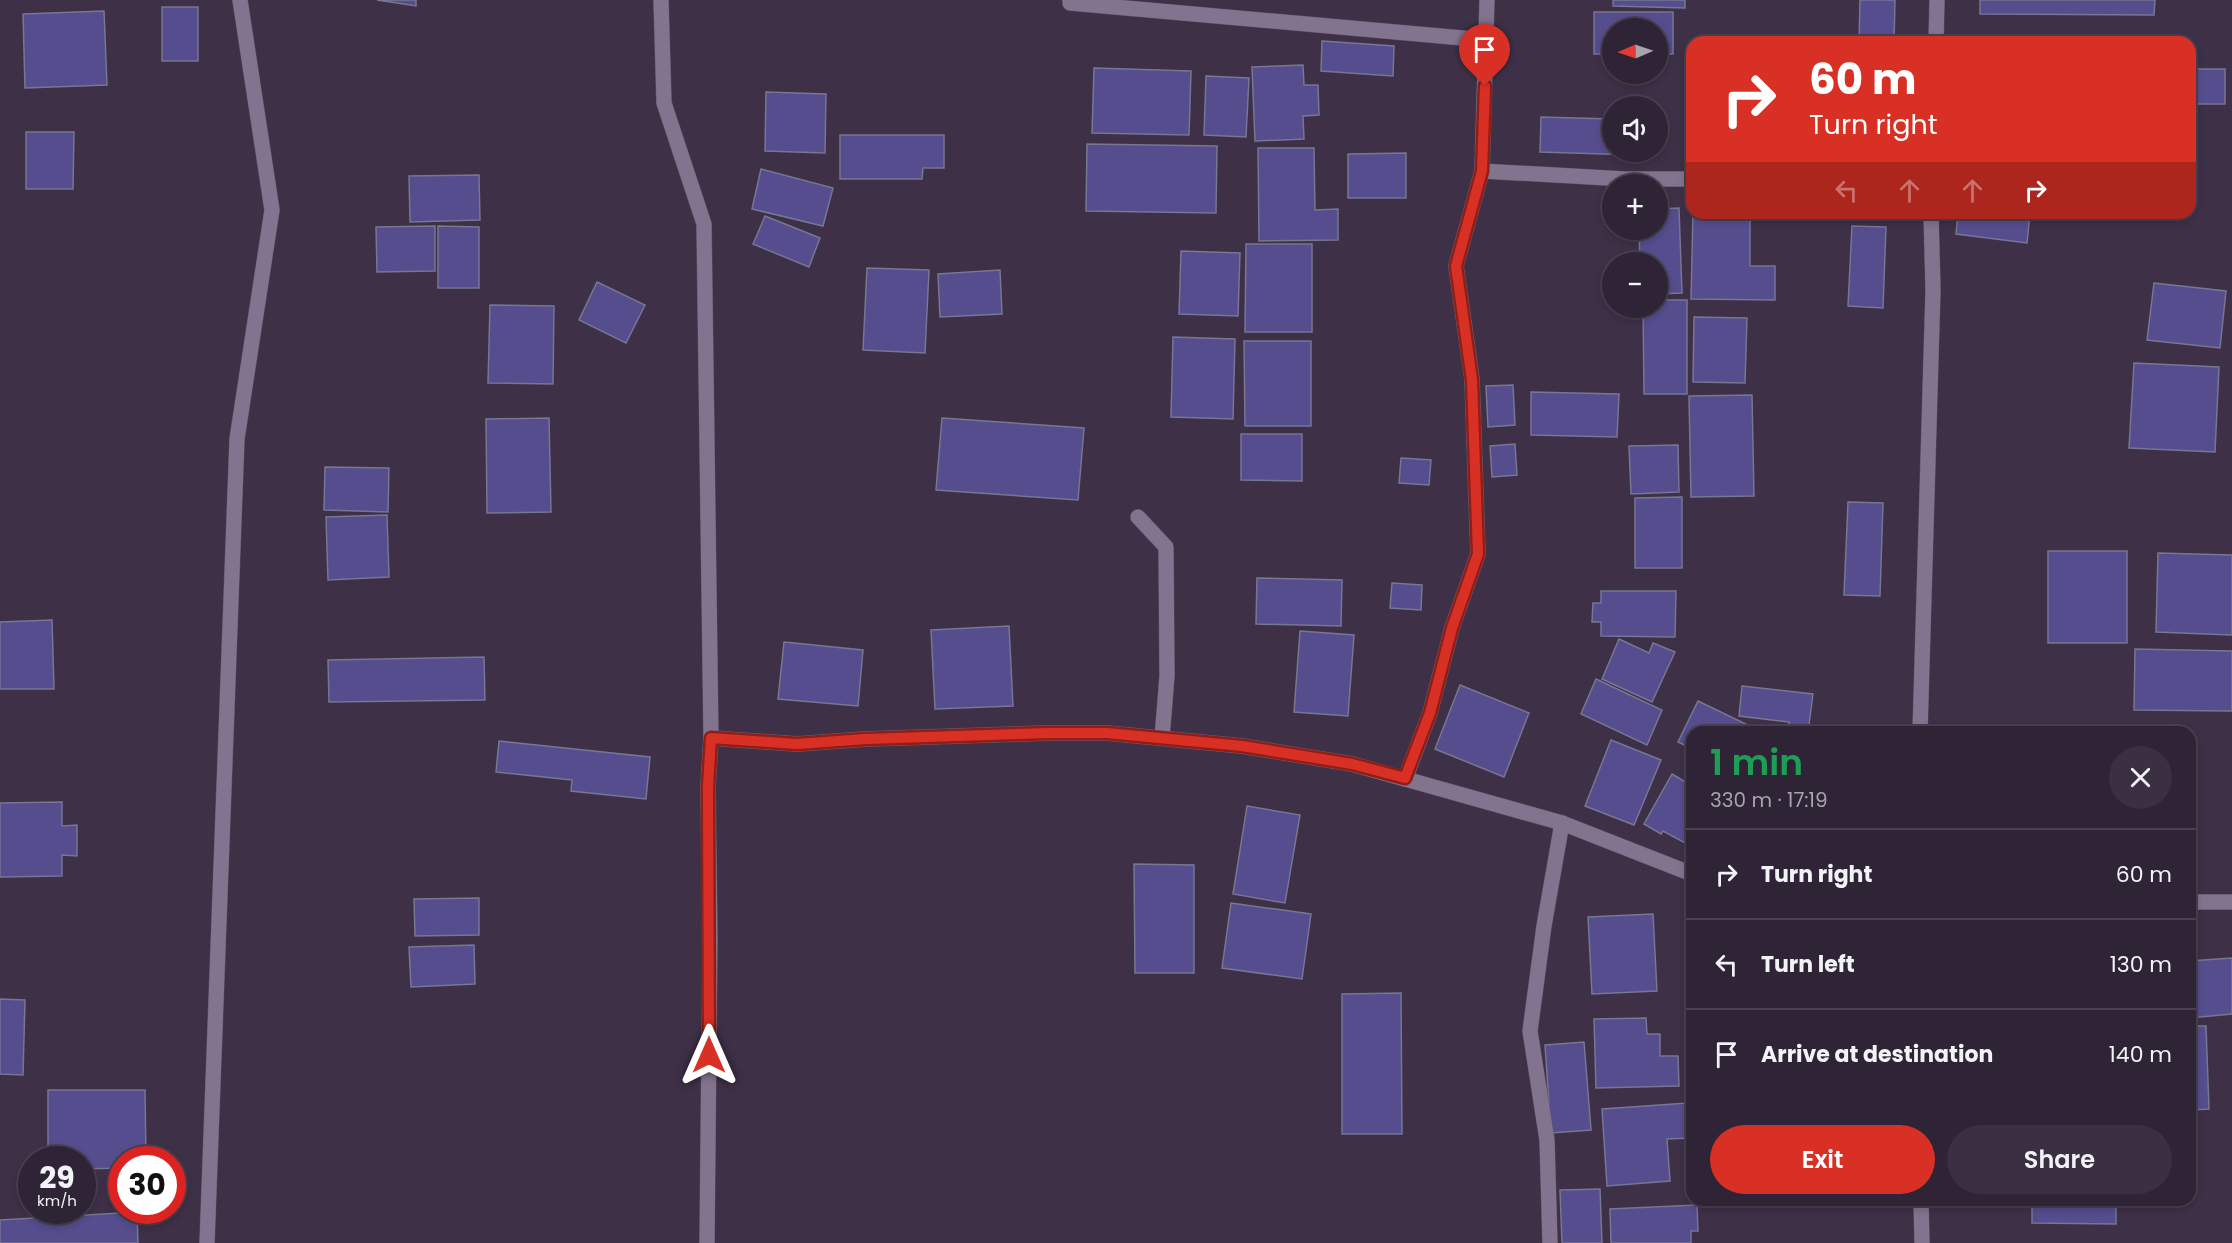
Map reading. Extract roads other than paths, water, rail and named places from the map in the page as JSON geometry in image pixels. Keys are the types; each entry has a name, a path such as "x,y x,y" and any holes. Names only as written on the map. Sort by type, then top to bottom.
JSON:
{"street":[{"path":"207,1243 237,439 272,210 240,0"},
{"path":"661,0 664,104 704,224 711,738 708,786 710,950 707,1243"},
{"path":"1070,0 1070,3 1485,40"},
{"path":"1405,778 1430,713 1452,628 1478,554 1472,380 1456,266 1482,171 1487,0"},
{"path":"1936,36 1937,0"},
{"path":"1482,171 1624,179 1686,179"},
{"path":"1920,726 1933,290 1931,219"},
{"path":"1138,517 1166,547 1167,676 1162,738"},
{"path":"711,738 797,744 866,739 1107,733 1242,746 1352,764 1405,778 1562,823 1686,872"},
{"path":"1550,1243 1547,1140 1530,1031 1544,926 1562,823"},
{"path":"2196,902 2232,902"},
{"path":"1922,1206 1922,1243"}]}
